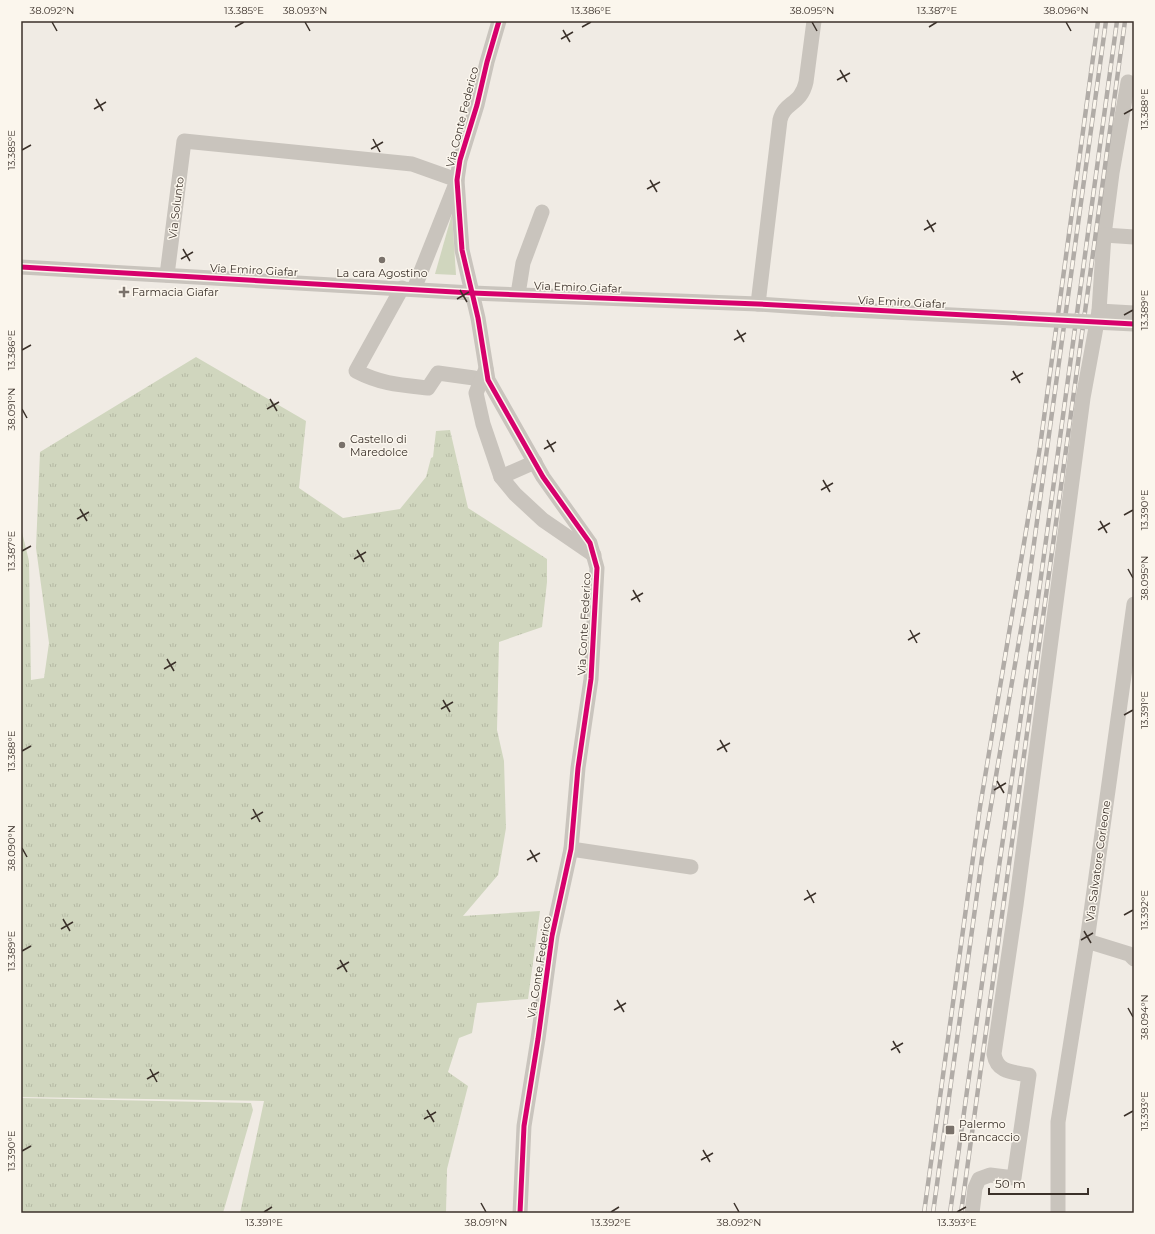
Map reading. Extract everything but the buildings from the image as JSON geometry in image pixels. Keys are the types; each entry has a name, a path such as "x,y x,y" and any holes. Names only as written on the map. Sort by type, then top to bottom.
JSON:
{"street":[{"name":"Via Conte Federico","path":"499,21 487,62 477,105 460,160 457,180 462,250 478,318 483,376 488,380 543,477 590,543 597,568 591,679 578,768 571,849 552,936 524,1126 520,1213"},
{"path":"758,304 780,120 783,111 797,100 804,92 814,21"},
{"path":"972,1213 975,1188 979,1179 990,1176 1014,1178 1029,1075 1004,1070 996,1063 994,1054 1016,905 1082,398 1099,311 1104,234 1112,173 1128,82"},
{"name":"Via Solunto","path":"167,275 184,141 412,164 457,180"},
{"path":"457,180 408,289 356,371 371,379 390,384 428,388 438,373 474,378 483,376"},
{"path":"518,294 523,263 542,212"},
{"path":"1104,234 1134,237"},
{"name":"Via Emiro Giafar","path":"21,267 408,289 758,304 1134,324"},
{"path":"1099,311 1134,313"},
{"path":"483,376 476,393 483,424 501,477 515,494 543,520 594,555"},
{"path":"501,477 535,462"},
{"name":"Via Salvatore Corleone","path":"1058,1213 1058,1122 1087,941 1134,604"},
{"path":"571,849 692,867"},
{"path":"1087,941 1129,954 1134,959"}],"green space":[{"path":"452,214 456,275 435,274"},
{"path":"196,357 306,421 299,488 343,518 400,509 426,477 431,458 433,457 436,431 450,430 468,508 547,559 547,582 542,627 499,642 497,730 504,761 506,828 498,875 463,916 540,911 528,999 477,1003 472,1033 459,1038 448,1072 468,1086 447,1169 446,1213 240,1213 264,1101 21,1097 21,528 29,561 31,680 44,678 49,643 36,548 40,452"},
{"path":"21,1098 251,1103 253,1110 223,1213 21,1213"}],"railway":[{"path":"924,1213 980,807 1040,447 1098,21"},
{"path":"933,1213 982,858 1027,594 1106,21"},
{"path":"950,1213 1037,606 1117,21"},
{"path":"961,1213 1125,21"}],"cycle path":[{"path":"499,21 487,62 477,105 460,160 457,180 462,250 478,318 488,380 543,477 590,543 597,568 591,679 578,768 571,849 552,936 524,1126 520,1213"},
{"path":"21,267 472,293 758,304 1134,324"}],"place":[{"name":"La cara Agostino","path":"382,260"},
{"name":"Farmacia Giafar","path":"124,292"},
{"name":"Castello di Maredolce","path":"342,445"},
{"name":"Palermo Brancaccio","path":"950,1130"}]}
